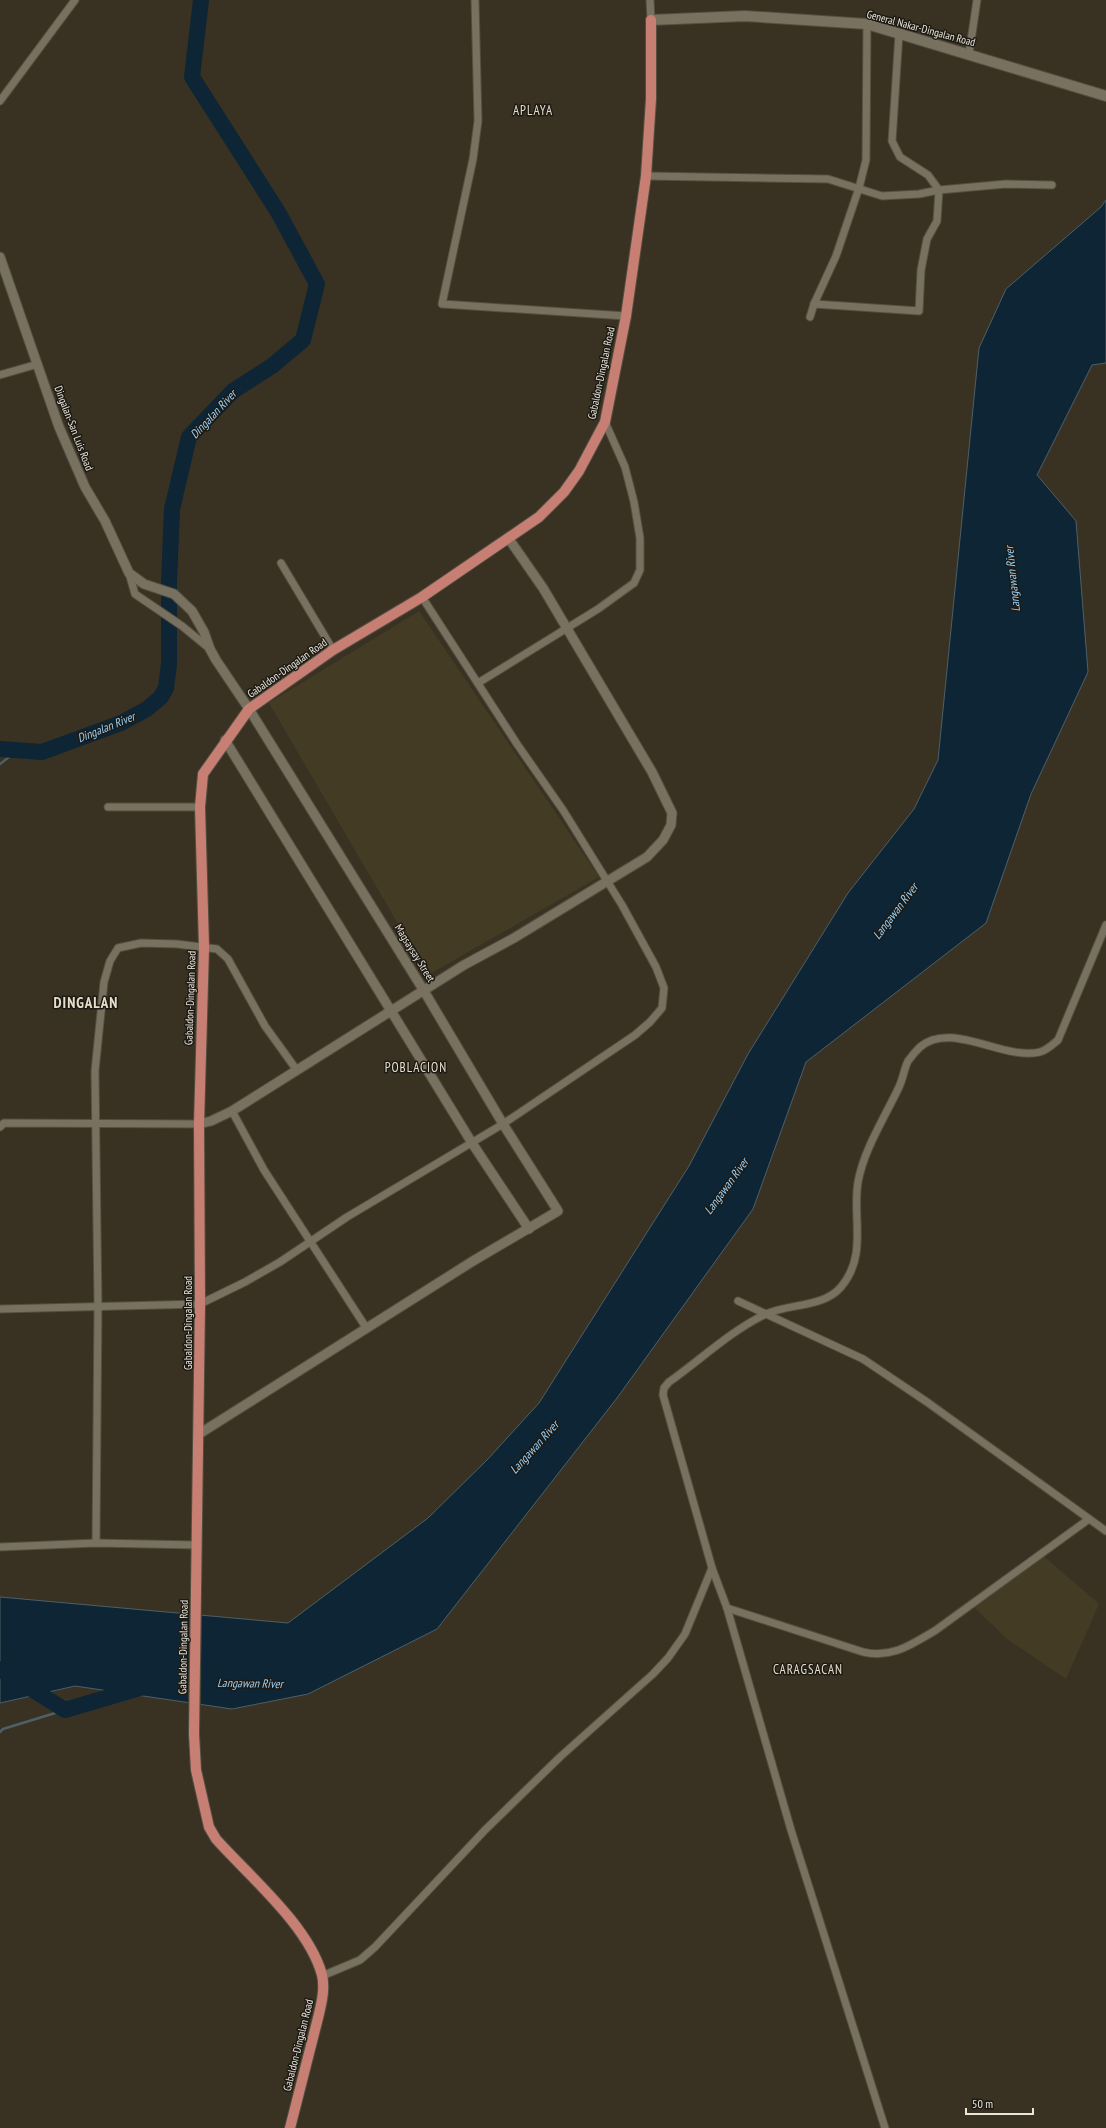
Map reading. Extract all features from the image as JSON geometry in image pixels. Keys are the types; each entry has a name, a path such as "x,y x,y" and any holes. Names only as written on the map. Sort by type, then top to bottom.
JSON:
{"main road":[{"name":"General Nakar-Dingalan Road","path":"652,20 745,16 867,24 1106,96"},
{"name":"Gabaldon-Dingalan Road","path":"290,2128 320,2014 323,1998 322,1976 316,1959 308,1944 288,1917 216,1839 209,1826 196,1770 194,1734 199,1434 199,1124 204,947 200,807 203,774 225,740 249,709 333,650 422,597 539,518 564,492 579,470 605,422 626,316 646,176 651,99 652,20"}],"street":[{"path":"0,100 75,0"},
{"path":"475,0 478,121 473,159 442,304 626,316"},
{"path":"650,0 652,20"},
{"path":"970,54 976,0"},
{"path":"810,317 814,304 836,256 859,188 866,160 867,24"},
{"path":"814,304 919,311 921,270 927,239 937,221 939,190 928,175 900,157 892,141 899,34"},
{"path":"646,176 828,179 882,196 919,194 939,190 1006,184 1052,185"},
{"name":"Dingalan-San Luis Road","path":"0,257 67,447 85,487 105,521 129,573 144,584 155,589 174,594"},
{"path":"0,375 38,364"},
{"path":"478,683 566,627 598,609 634,583 640,570 640,538 634,502 625,467 605,422"},
{"path":"0,1127 4,1124 199,1124 211,1121 232,1112 296,1069 392,1011 464,965 514,938 608,882 657,849 671,825 672,813 652,772 543,588 509,539"},
{"path":"281,563 333,650"},
{"path":"129,573 132,589 142,600 182,626 210,649"},
{"name":"Magsaysay Street","path":"174,594 192,611 204,632 210,649 249,709 424,991 503,1124 558,1212 529,1229"},
{"path":"0,1309 98,1305 200,1304 245,1282 347,1217 503,1124 635,1035 650,1022 662,1008 664,988 656,966 608,882 563,810 422,597"},
{"path":"199,1434 460,1269 529,1229 472,1143 225,740"},
{"path":"108,807 200,807"},
{"path":"885,2128 791,1830 727,1608 712,1568 663,1395 664,1388 669,1382 731,1335 765,1315 780,1309 825,1300 833,1296 850,1274 857,1257 859,1239 858,1182 863,1162 900,1085 908,1062 920,1047 935,1039 961,1038 991,1048 1024,1052 1040,1052 1048,1048 1058,1040 1106,925"},
{"path":"96,1543 98,1305 95,1071 101,1002 110,961 118,948 141,943 177,944 217,948 228,959 265,1026 296,1069"},
{"path":"232,1112 264,1170 309,1242 367,1329"},
{"path":"738,1301 765,1315 863,1359 927,1402 1106,1531"},
{"path":"727,1608 863,1652 876,1655 887,1654 912,1644 947,1622 1089,1519"},
{"path":"0,1547 96,1543 196,1545"},
{"path":"322,1976 360,1960 375,1947 485,1830 560,1757 653,1674 668,1658 685,1634 712,1568"}],"shaded area":[{"path":"419,611 599,877 428,975 269,703"},
{"path":"1039,1552 1099,1604 1066,1679 1007,1639 974,1607"}],"water":[{"path":"1106,200 1106,363 1092,365 1037,475 1076,521 1088,672 1031,794 986,923 806,1062 753,1209 617,1398 437,1629 308,1694 232,1709 75,1686 0,1703 0,1597 288,1623 428,1518 487,1460 539,1403 689,1166 748,1054 848,893 914,809 938,760 979,348 1006,289 1101,207"}],"pier":[{"path":"189,1612 202,1614 201,1706 188,1704"}],"waterway":[{"name":"Dingalan River","path":"0,749 42,752 121,723 147,709 161,697 166,688 169,664 169,583 172,509 189,437 233,391 272,366 303,340 317,284 278,212 192,77 201,0"},
{"path":"0,764 18,750"},
{"name":"Langawan River","path":"0,1669 65,1710 143,1687"},
{"path":"0,1732 3,1729 65,1710"}],"district":[{"name":"APLAYA","path":"533,110"},
{"name":"DINGALAN","path":"86,1002"},
{"name":"POBLACION","path":"416,1067"},
{"name":"CARAGSACAN","path":"808,1669"}]}
